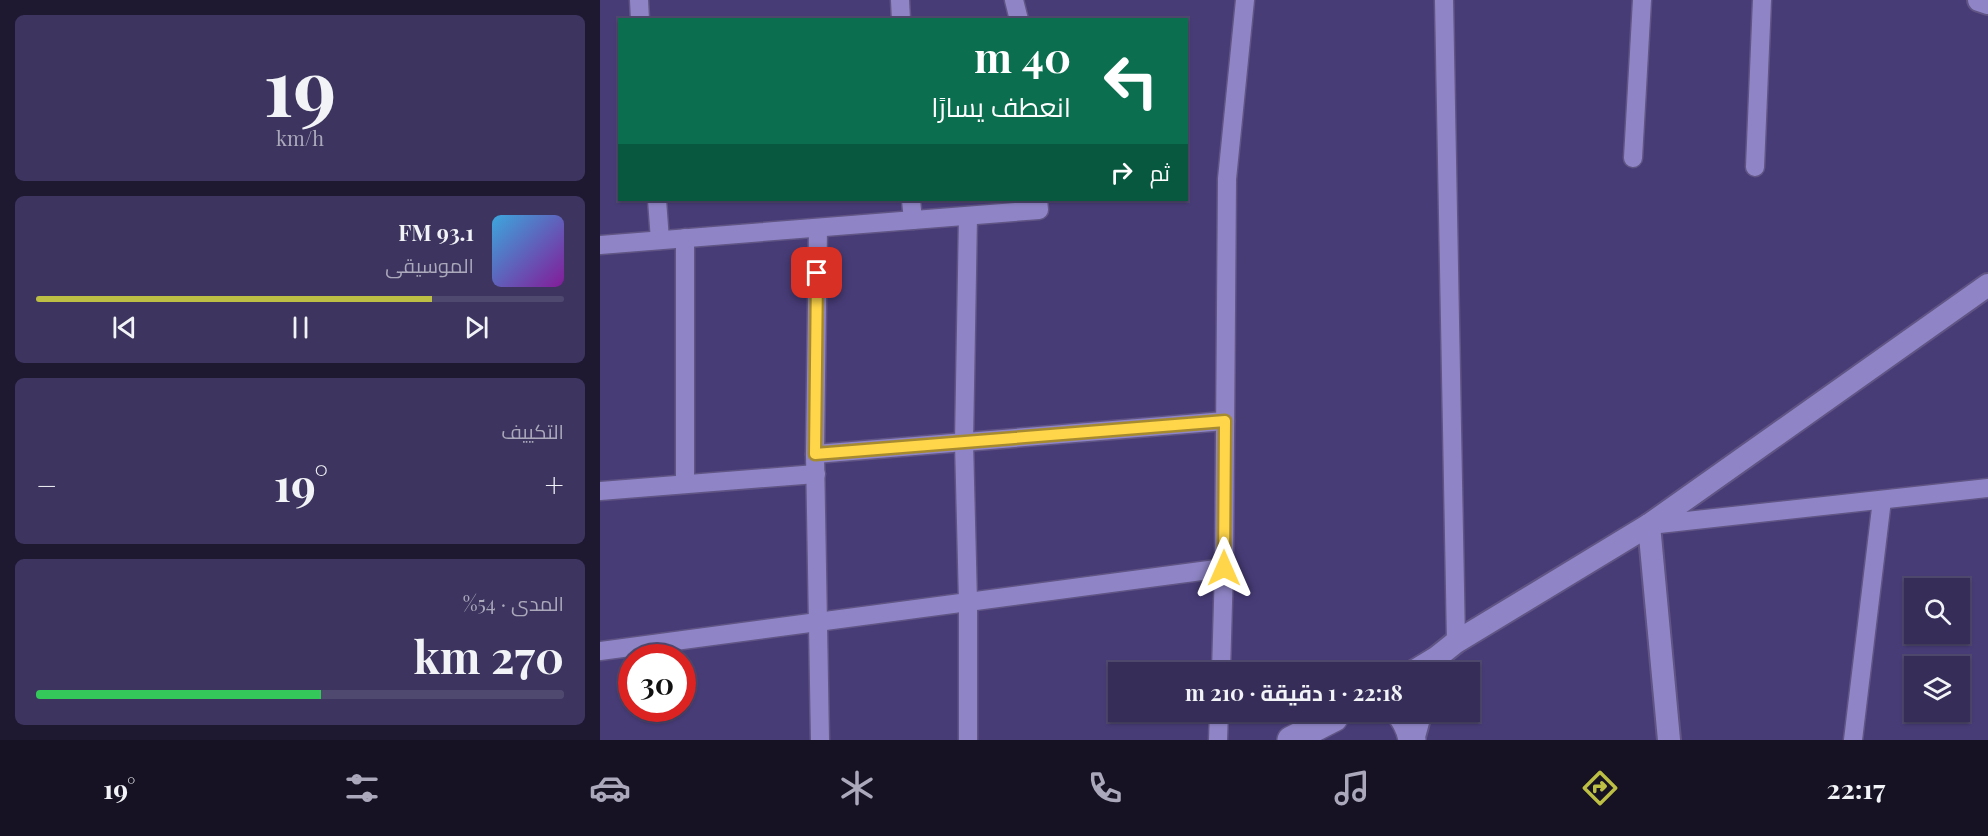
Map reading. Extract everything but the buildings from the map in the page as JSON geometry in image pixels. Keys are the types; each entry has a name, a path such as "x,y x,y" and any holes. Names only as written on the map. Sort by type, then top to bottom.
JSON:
{"main road":[{"path":"1406,722 1413,740"},
{"path":"1292,740 1334,723"}],"street":[{"path":"639,0 640,18"},
{"path":"900,0 902,18"},
{"path":"1014,0 1018,18"},
{"path":"1221,662 1227,179 1245,0"},
{"path":"1444,0 1455,642"},
{"path":"1633,158 1642,0"},
{"path":"1755,167 1762,0"},
{"path":"1979,0 1988,3"},
{"path":"657,201 660,240"},
{"path":"911,201 912,220"},
{"path":"600,245 1039,210 1038,201"},
{"path":"968,216 964,442 968,602 968,740"},
{"path":"818,228 815,454 820,740"},
{"path":"685,238 685,484"},
{"path":"1437,662 1455,642 1649,525 1988,285"},
{"path":"815,454 1225,421"},
{"path":"600,491 816,474"},
{"path":"1649,525 1988,488"},
{"path":"1852,740 1882,500"},
{"path":"1649,525 1669,740"},
{"path":"600,651 1224,568"},
{"path":"1218,740 1219,722"},
{"path":"1413,740 1418,722"}],"route":[{"path":"817,273 815,454 1225,421 1224,568"}]}
